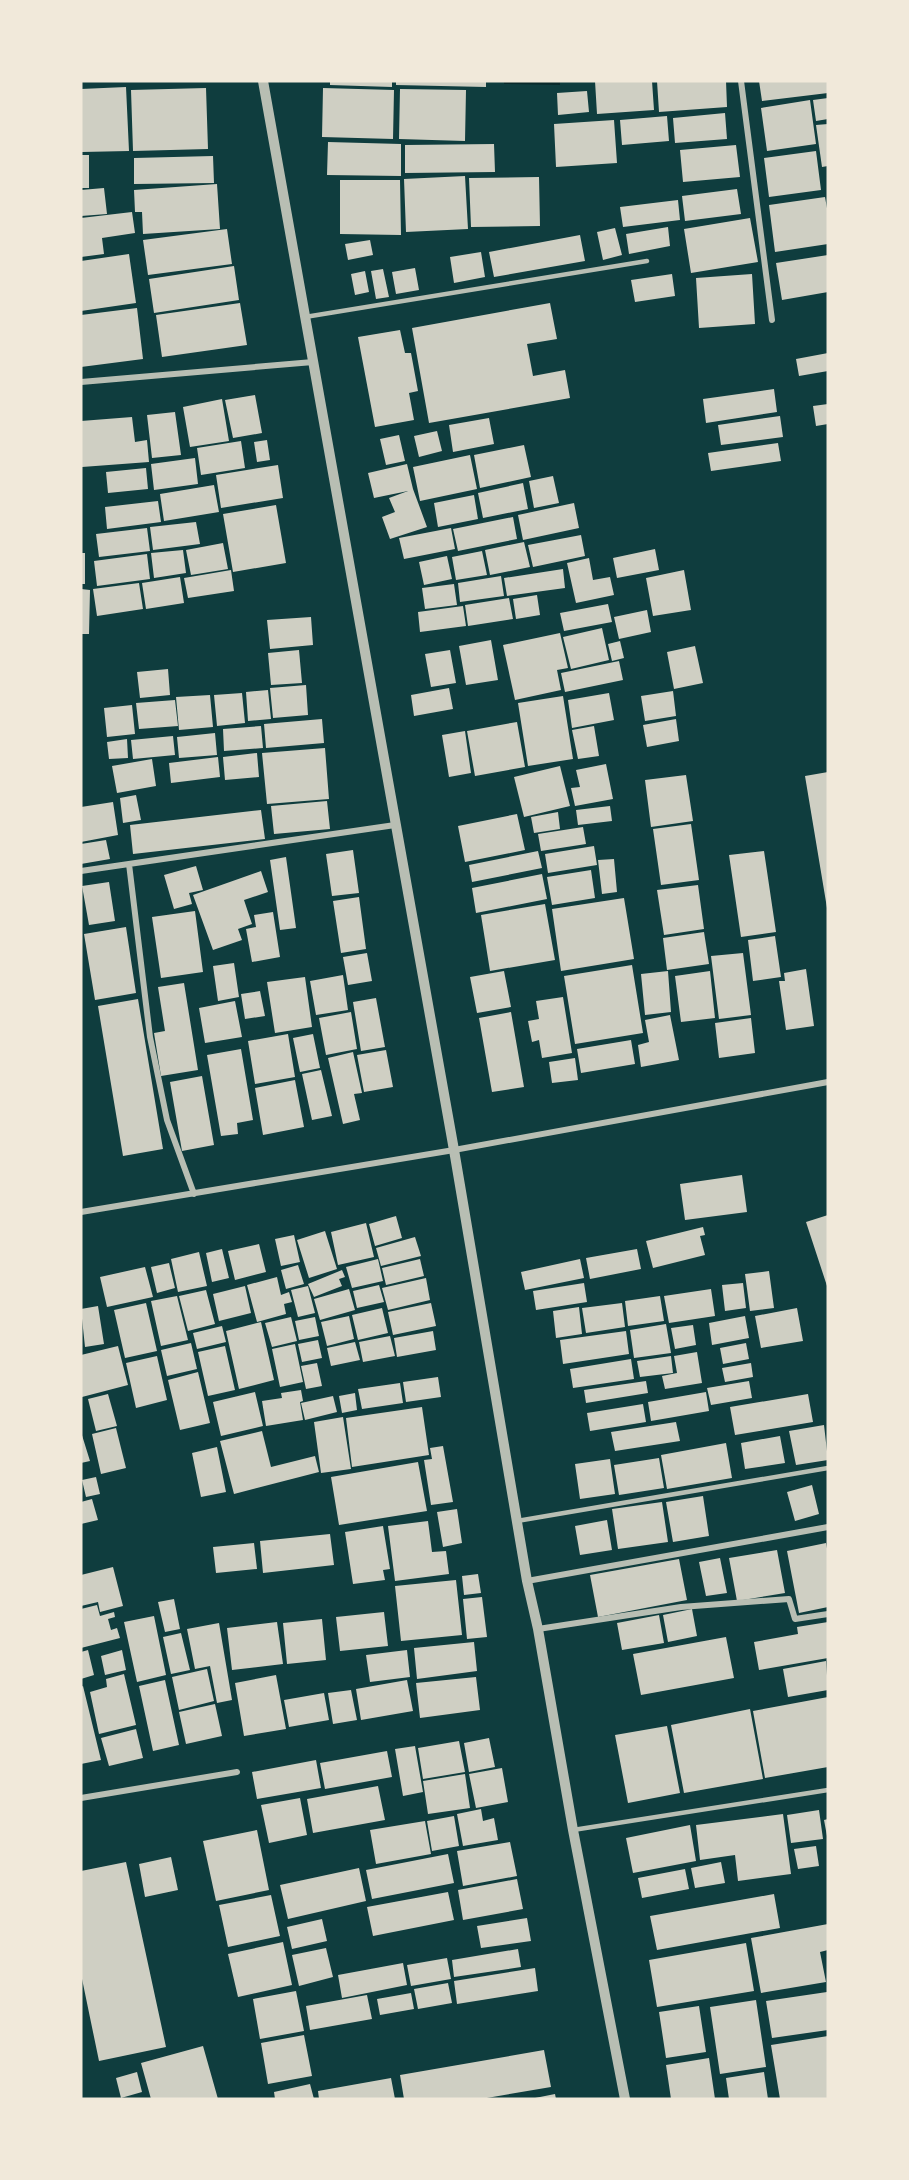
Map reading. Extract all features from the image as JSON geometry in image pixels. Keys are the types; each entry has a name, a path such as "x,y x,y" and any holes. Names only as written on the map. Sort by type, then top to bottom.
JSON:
{"street":[{"path":"263,81 454,1150 527,1581 538,1629 573,1830 625,2099"},
{"path":"741,81 772,320"},
{"path":"81,382 313,362"},
{"path":"81,871 395,825"},
{"path":"129,864 150,1037 167,1120 194,1194"},
{"path":"81,1212 454,1150 828,1082"},
{"path":"527,1581 828,1527"},
{"path":"538,1629 681,1607 789,1599 795,1619 828,1614"},
{"path":"81,1798 237,1772"}],"lane":[{"path":"305,317 647,261"},
{"path":"517,1521 828,1468"},
{"path":"573,1830 828,1790"}],"water":[{"path":"504,81 560,81 560,85 504,84"}],"building":[{"path":"330,81 392,81 392,87 330,85"},
{"path":"396,81 486,81 486,87 396,85"},
{"path":"595,81 652,81 654,110 597,114"},
{"path":"657,81 726,81 727,107 659,112"},
{"path":"759,81 828,81 828,93 762,101"},
{"path":"126,87 129,151 82,152 81,89"},
{"path":"206,88 208,149 133,151 131,90"},
{"path":"323,88 394,90 393,139 322,137"},
{"path":"400,89 466,90 465,141 399,139"},
{"path":"587,91 589,112 558,115 557,93"},
{"path":"828,98 828,119 816,121 813,100"},
{"path":"810,100 816,144 767,151 761,108"},
{"path":"725,113 727,139 675,143 673,118"},
{"path":"667,116 669,141 622,145 620,120"},
{"path":"614,120 617,163 556,167 554,124"},
{"path":"828,124 828,166 822,167 816,125"},
{"path":"328,142 401,144 401,176 327,175"},
{"path":"494,144 495,172 405,173 405,145"},
{"path":"736,145 740,177 683,182 680,150"},
{"path":"816,151 821,190 769,197 764,158"},
{"path":"81,155 89,155 89,188 81,188"},
{"path":"213,156 214,183 134,184 134,158"},
{"path":"465,176 468,229 406,232 404,179"},
{"path":"539,177 540,226 471,227 469,178"},
{"path":"340,180 400,180 401,235 340,234"},
{"path":"217,184 220,229 143,234 142,212 135,212 134,190"},
{"path":"104,188 107,214 81,216 81,190"},
{"path":"737,189 741,214 685,221 682,196"},
{"path":"825,197 828,214 828,244 775,252 769,205"},
{"path":"678,200 680,220 623,227 620,207"},
{"path":"132,212 135,233 102,238 104,254 81,257 81,218"},
{"path":"750,218 758,262 691,273 684,229"},
{"path":"668,227 670,246 629,254 626,234"},
{"path":"615,228 622,255 603,260 597,232"},
{"path":"227,229 232,264 148,275 143,240"},
{"path":"580,235 585,261 494,277 489,252"},
{"path":"370,240 373,255 348,260 345,244"},
{"path":"481,252 485,277 454,283 450,257"},
{"path":"129,254 136,303 81,311 81,261"},
{"path":"828,255 828,292 782,300 776,263"},
{"path":"234,266 239,300 154,313 149,279"},
{"path":"415,268 419,290 396,294 392,272"},
{"path":"383,269 389,297 376,299 371,271"},
{"path":"365,271 369,292 355,295 351,274"},
{"path":"672,274 675,296 635,302 631,280"},
{"path":"752,274 755,324 699,328 696,278"},
{"path":"240,303 247,345 162,357 156,315"},
{"path":"550,303 557,339 527,344 533,376 565,370 570,398 429,423 412,328"},
{"path":"137,308 143,359 81,367 81,315"},
{"path":"400,330 405,353 411,353 418,391 409,393 414,420 375,427 358,337"},
{"path":"828,353 828,371 799,376 796,359"},
{"path":"774,389 777,412 706,423 703,399"},
{"path":"255,395 262,433 233,438 225,400"},
{"path":"222,399 229,441 190,447 183,407"},
{"path":"828,404 828,424 816,426 813,406"},
{"path":"175,412 181,455 152,458 147,415"},
{"path":"780,416 783,437 721,445 718,425"},
{"path":"132,417 135,442 147,440 149,462 82,467 81,421"},
{"path":"489,418 494,444 453,452 449,425"},
{"path":"437,431 442,451 419,457 414,436"},
{"path":"399,435 405,461 386,465 380,439"},
{"path":"267,440 270,460 257,462 254,442"},
{"path":"241,441 245,468 201,475 197,448"},
{"path":"778,443 781,461 711,471 708,453"},
{"path":"524,445 531,477 480,488 474,455"},
{"path":"470,455 477,489 420,501 413,467"},
{"path":"195,458 198,484 154,490 151,464"},
{"path":"407,464 413,489 427,527 390,539 382,517 395,512 389,498 408,491 374,498 368,473"},
{"path":"278,465 283,498 221,508 216,475"},
{"path":"146,468 148,489 108,493 106,472"},
{"path":"553,476 559,503 534,508 529,481"},
{"path":"523,483 528,509 483,518 478,493"},
{"path":"214,485 219,512 164,521 160,494"},
{"path":"474,495 478,519 438,527 434,503"},
{"path":"158,501 161,522 107,529 105,507"},
{"path":"574,503 579,528 523,540 518,515"},
{"path":"276,505 286,563 233,572 223,514"},
{"path":"513,517 517,539 458,551 453,529"},
{"path":"196,522 200,544 153,550 150,527"},
{"path":"147,528 150,551 99,557 96,534"},
{"path":"451,528 455,549 404,559 399,538"},
{"path":"581,535 585,556 533,567 528,545"},
{"path":"524,542 530,567 490,575 485,550"},
{"path":"223,543 228,569 191,575 186,550"},
{"path":"655,549 659,570 617,578 613,558"},
{"path":"183,550 186,573 154,578 151,553"},
{"path":"482,551 487,575 456,580 452,557"},
{"path":"81,553 85,553 85,584 81,584"},
{"path":"147,554 150,579 97,586 94,561"},
{"path":"447,556 452,579 424,585 419,562"},
{"path":"589,558 593,580 610,577 614,595 576,603 567,563"},
{"path":"563,569 565,588 507,596 504,578"},
{"path":"231,570 234,591 188,598 184,578"},
{"path":"684,570 691,610 653,616 646,578"},
{"path":"501,576 504,596 460,602 458,583"},
{"path":"180,577 184,603 146,609 142,583"},
{"path":"139,583 143,609 97,616 93,589"},
{"path":"454,584 457,605 425,609 422,588"},
{"path":"81,589 90,590 89,634 81,634"},
{"path":"537,595 540,615 516,619 513,599"},
{"path":"509,598 513,619 468,626 465,605"},
{"path":"608,604 612,622 564,631 560,613"},
{"path":"463,606 466,626 420,632 418,612"},
{"path":"647,610 651,632 619,639 614,617"},
{"path":"311,617 313,645 270,649 267,620"},
{"path":"602,628 609,660 571,669 563,637"},
{"path":"560,633 568,668 557,670 561,690 515,700 503,645"},
{"path":"491,640 498,680 466,685 459,646"},
{"path":"620,641 624,658 612,661 608,644"},
{"path":"695,646 703,683 674,689 667,652"},
{"path":"299,650 302,683 271,685 268,653"},
{"path":"450,650 456,683 431,687 425,654"},
{"path":"619,661 623,680 565,692 561,673"},
{"path":"168,669 170,695 140,698 137,672"},
{"path":"306,685 308,715 273,718 270,688"},
{"path":"449,688 453,709 414,716 411,695"},
{"path":"268,690 271,719 248,721 246,692"},
{"path":"673,691 676,716 645,721 641,696"},
{"path":"242,693 245,723 217,726 214,695"},
{"path":"609,693 614,720 572,728 568,700"},
{"path":"210,695 213,727 179,730 176,697"},
{"path":"563,696 573,759 528,766 518,703"},
{"path":"175,700 178,726 139,729 136,703"},
{"path":"132,705 135,734 107,737 104,708"},
{"path":"322,719 324,743 266,748 264,724"},
{"path":"676,719 679,741 647,747 643,725"},
{"path":"517,722 525,767 475,776 467,731"},
{"path":"261,726 263,748 224,751 223,729"},
{"path":"594,726 599,756 578,759 572,730"},
{"path":"465,731 471,773 449,777 442,735"},
{"path":"215,733 217,755 179,758 177,737"},
{"path":"173,736 175,755 133,759 131,740"},
{"path":"127,739 128,758 109,759 107,742"},
{"path":"325,748 329,799 267,804 262,753"},
{"path":"257,753 259,777 225,780 223,757"},
{"path":"218,757 220,777 171,783 169,763"},
{"path":"152,759 156,786 117,793 112,766"},
{"path":"606,764 613,799 575,806 571,788 580,787 576,770"},
{"path":"560,766 570,806 524,817 514,777"},
{"path":"828,772 828,908 827,908 805,776"},
{"path":"686,775 693,821 651,827 645,780"},
{"path":"136,795 141,820 123,823 120,798"},
{"path":"327,801 330,829 274,834 271,806"},
{"path":"113,802 118,835 81,842 81,807"},
{"path":"610,806 612,821 578,825 576,810"},
{"path":"261,810 265,839 133,854 130,825"},
{"path":"558,812 560,829 534,833 531,817"},
{"path":"517,814 525,850 465,862 458,826"},
{"path":"691,824 699,880 661,885 653,829"},
{"path":"583,827 586,844 541,851 538,834"},
{"path":"106,840 110,859 81,864 81,844"},
{"path":"594,846 597,865 548,873 545,854"},
{"path":"353,850 359,893 332,896 326,854"},
{"path":"538,851 542,868 472,882 469,865"},
{"path":"764,851 776,932 741,937 729,855"},
{"path":"286,857 296,928 280,930 270,860"},
{"path":"614,859 617,892 602,894 598,860"},
{"path":"196,866 203,890 189,893 192,904 174,909 164,875"},
{"path":"591,870 595,898 552,905 547,877"},
{"path":"261,871 268,892 244,900 252,924 238,929 242,940 213,950 193,895"},
{"path":"542,874 547,899 476,913 472,888"},
{"path":"109,882 115,921 89,925 82,886"},
{"path":"698,885 704,929 664,935 657,890"},
{"path":"359,897 366,949 341,953 333,901"},
{"path":"624,898 634,959 561,971 552,909"},
{"path":"545,904 555,960 490,971 481,915"},
{"path":"195,911 203,972 161,978 152,917"},
{"path":"273,912 280,957 252,962 246,929 256,927 254,915"},
{"path":"126,927 136,993 95,1000 84,934"},
{"path":"704,932 709,964 667,970 663,938"},
{"path":"775,936 781,977 753,981 748,940"},
{"path":"367,953 372,981 348,985 343,957"},
{"path":"743,953 751,1015 719,1019 711,956"},
{"path":"234,963 239,997 218,1001 213,966"},
{"path":"632,965 643,1033 575,1044 564,976"},
{"path":"806,969 814,1026 786,1030 779,981 785,981 784,973"},
{"path":"504,971 511,1007 477,1013 470,977"},
{"path":"668,971 671,1012 645,1015 641,974"},
{"path":"710,971 715,1018 681,1022 675,976"},
{"path":"343,975 348,1010 316,1015 310,981"},
{"path":"305,977 312,1027 275,1033 267,982"},
{"path":"184,983 198,1070 161,1076 154,1033 165,1031 158,987"},
{"path":"260,991 265,1016 245,1019 241,994"},
{"path":"563,997 572,1053 542,1058 539,1040 532,1042 528,1021 539,1019 536,1001"},
{"path":"376,998 385,1047 361,1051 353,1002"},
{"path":"138,999 163,1149 123,1156 98,1006"},
{"path":"235,1001 242,1037 205,1043 199,1008"},
{"path":"351,1012 357,1049 326,1055 319,1018"},
{"path":"511,1012 524,1087 492,1092 479,1018"},
{"path":"670,1015 679,1060 641,1067 638,1045 649,1042 645,1020"},
{"path":"751,1018 755,1053 719,1058 715,1023"},
{"path":"288,1034 295,1077 255,1084 248,1041"},
{"path":"313,1034 320,1068 300,1072 293,1038"},
{"path":"631,1040 635,1064 581,1073 577,1049"},
{"path":"241,1049 253,1120 237,1123 238,1134 221,1136 207,1055"},
{"path":"386,1050 393,1087 364,1092 357,1055"},
{"path":"353,1052 362,1093 354,1094 360,1120 343,1124 328,1058"},
{"path":"575,1058 578,1080 552,1083 549,1062"},
{"path":"321,1070 332,1116 312,1120 302,1074"},
{"path":"202,1076 214,1145 182,1151 170,1082"},
{"path":"295,1080 304,1127 263,1135 255,1088"},
{"path":"742,1175 747,1212 685,1220 680,1184"},
{"path":"828,1215 828,1289 806,1222"},
{"path":"396,1216 402,1238 375,1246 369,1224"},
{"path":"366,1223 374,1257 338,1265 331,1232"},
{"path":"703,1227 705,1235 700,1236 705,1255 653,1268 646,1241"},
{"path":"325,1231 337,1269 309,1278 297,1240"},
{"path":"294,1235 300,1262 281,1266 275,1239"},
{"path":"415,1237 421,1256 381,1266 376,1248"},
{"path":"259,1244 266,1272 235,1280 228,1251"},
{"path":"222,1249 229,1278 212,1282 206,1253"},
{"path":"637,1249 641,1269 590,1279 586,1258"},
{"path":"199,1252 207,1286 178,1292 171,1259"},
{"path":"378,1259 383,1281 352,1288 346,1267"},
{"path":"420,1259 424,1276 386,1285 382,1268"},
{"path":"580,1259 584,1278 525,1290 521,1272"},
{"path":"169,1263 175,1288 157,1293 151,1267"},
{"path":"298,1265 304,1284 286,1289 281,1270"},
{"path":"145,1267 153,1297 107,1307 100,1277"},
{"path":"342,1270 345,1277 339,1279 342,1286 314,1297 308,1284"},
{"path":"769,1271 774,1308 750,1311 745,1274"},
{"path":"277,1277 281,1295 289,1292 292,1302 284,1304 286,1314 257,1322 247,1285"},
{"path":"426,1278 430,1300 388,1310 382,1288"},
{"path":"584,1283 587,1302 536,1310 533,1291"},
{"path":"743,1283 746,1308 725,1311 722,1285"},
{"path":"379,1285 384,1302 357,1308 353,1291"},
{"path":"245,1286 251,1313 219,1321 213,1294"},
{"path":"308,1286 315,1313 298,1317 291,1290"},
{"path":"349,1289 355,1310 320,1320 314,1299"},
{"path":"711,1289 715,1316 669,1323 664,1296"},
{"path":"206,1290 215,1324 188,1331 179,1296"},
{"path":"177,1296 188,1340 161,1346 151,1301"},
{"path":"660,1296 664,1321 628,1326 625,1301"},
{"path":"146,1303 157,1351 125,1358 114,1310"},
{"path":"431,1303 436,1326 393,1335 388,1312"},
{"path":"622,1303 625,1327 586,1333 582,1308"},
{"path":"98,1306 104,1344 85,1347 81,1309"},
{"path":"579,1307 582,1334 556,1338 553,1311"},
{"path":"382,1308 388,1333 358,1340 352,1315"},
{"path":"797,1308 803,1341 761,1348 755,1316"},
{"path":"349,1316 354,1339 327,1346 321,1322"},
{"path":"745,1316 749,1338 712,1345 709,1323"},
{"path":"291,1317 297,1341 272,1347 265,1323"},
{"path":"315,1317 319,1336 299,1340 295,1321"},
{"path":"261,1322 274,1380 239,1389 226,1331"},
{"path":"666,1324 671,1353 634,1358 630,1330"},
{"path":"693,1325 696,1345 675,1349 671,1328"},
{"path":"222,1326 226,1342 197,1349 193,1333"},
{"path":"433,1331 436,1350 397,1357 394,1338"},
{"path":"626,1331 629,1354 563,1364 560,1340"},
{"path":"390,1336 395,1356 363,1362 359,1342"},
{"path":"318,1340 322,1358 302,1362 298,1344"},
{"path":"355,1342 360,1360 331,1366 327,1348"},
{"path":"191,1343 197,1369 167,1376 161,1350"},
{"path":"746,1343 749,1359 723,1364 720,1348"},
{"path":"295,1344 303,1382 280,1387 272,1349"},
{"path":"118,1346 128,1385 82,1397 81,1355"},
{"path":"225,1346 235,1390 208,1396 198,1352"},
{"path":"697,1352 702,1383 665,1389 662,1376 677,1373 674,1356"},
{"path":"157,1356 167,1400 136,1408 126,1363"},
{"path":"671,1356 673,1373 640,1377 637,1361"},
{"path":"631,1359 634,1379 573,1388 570,1369"},
{"path":"317,1363 322,1386 306,1389 301,1366"},
{"path":"751,1363 753,1377 725,1382 722,1368"},
{"path":"198,1372 210,1423 180,1430 168,1380"},
{"path":"438,1377 441,1397 406,1402 403,1382"},
{"path":"646,1381 648,1393 586,1403 584,1390"},
{"path":"749,1381 752,1398 711,1405 707,1388"},
{"path":"400,1383 403,1403 362,1409 358,1389"},
{"path":"301,1390 303,1420 266,1426 262,1401 282,1398 281,1393"},
{"path":"255,1392 263,1426 221,1436 213,1402"},
{"path":"706,1392 709,1411 651,1421 648,1402"},
{"path":"355,1393 357,1410 342,1413 339,1396"},
{"path":"108,1394 117,1426 96,1431 88,1399"},
{"path":"808,1394 813,1422 735,1435 730,1407"},
{"path":"333,1396 337,1412 305,1420 301,1403"},
{"path":"643,1404 646,1422 590,1431 587,1413"},
{"path":"422,1407 429,1455 352,1467 346,1418"},
{"path":"343,1417 351,1469 321,1473 314,1422"},
{"path":"676,1422 680,1441 615,1451 611,1432"},
{"path":"824,1425 828,1460 796,1465 789,1431"},
{"path":"116,1428 126,1468 101,1474 92,1434"},
{"path":"262,1431 271,1467 315,1456 319,1472 234,1494 220,1441"},
{"path":"81,1432 90,1461 81,1463"},
{"path":"780,1436 785,1463 745,1469 741,1443"},
{"path":"726,1443 732,1478 667,1489 661,1455"},
{"path":"443,1446 453,1502 431,1505 424,1460 432,1459 430,1448"},
{"path":"217,1447 226,1492 201,1497 192,1453"},
{"path":"659,1458 664,1488 619,1495 614,1465"},
{"path":"610,1459 615,1494 580,1499 575,1464"},
{"path":"418,1462 427,1511 339,1525 331,1477"},
{"path":"96,1477 100,1494 86,1497 82,1480"},
{"path":"812,1485 819,1514 795,1521 787,1492"},
{"path":"703,1496 709,1536 673,1542 666,1502"},
{"path":"92,1499 98,1520 81,1524 81,1502"},
{"path":"662,1502 668,1542 618,1549 612,1509"},
{"path":"457,1509 462,1543 443,1547 437,1512"},
{"path":"607,1520 612,1550 580,1555 575,1526"},
{"path":"428,1521 432,1552 446,1551 449,1574 395,1581 388,1526"},
{"path":"383,1526 390,1569 383,1570 385,1580 353,1584 345,1532"},
{"path":"330,1534 334,1565 263,1573 260,1541"},
{"path":"254,1543 257,1569 216,1573 213,1547"},
{"path":"826,1543 828,1607 799,1613 787,1551"},
{"path":"777,1550 785,1593 737,1601 729,1558"},
{"path":"720,1558 727,1593 706,1596 699,1562"},
{"path":"679,1559 687,1600 598,1617 590,1575"},
{"path":"113,1567 123,1606 100,1612 98,1602 81,1606 81,1575"},
{"path":"478,1574 481,1593 464,1595 462,1576"},
{"path":"456,1580 462,1635 401,1641 395,1586"},
{"path":"482,1597 487,1637 467,1639 463,1599"},
{"path":"174,1599 180,1629 165,1632 158,1602"},
{"path":"97,1605 100,1616 114,1612 115,1617 108,1619 111,1630 117,1628 120,1638 81,1648 81,1609"},
{"path":"692,1609 697,1636 668,1642 663,1615"},
{"path":"384,1612 388,1646 340,1651 336,1617"},
{"path":"659,1615 664,1643 622,1650 617,1623"},
{"path":"154,1616 166,1675 137,1682 124,1622"},
{"path":"322,1619 326,1660 287,1664 283,1623"},
{"path":"277,1622 283,1664 232,1670 227,1628"},
{"path":"828,1622 828,1658 759,1670 754,1642 798,1634 797,1627"},
{"path":"219,1623 232,1700 217,1703 210,1666 195,1669 187,1629"},
{"path":"181,1633 190,1670 171,1674 163,1637"},
{"path":"726,1637 734,1678 641,1695 633,1654"},
{"path":"474,1642 477,1671 417,1679 414,1648"},
{"path":"88,1650 94,1675 81,1679 81,1652"},
{"path":"122,1650 126,1670 105,1675 101,1656"},
{"path":"407,1650 410,1677 370,1682 366,1655"},
{"path":"826,1661 828,1690 788,1697 783,1669"},
{"path":"207,1669 214,1701 179,1710 172,1677"},
{"path":"124,1674 136,1725 99,1734 90,1692 107,1687 106,1679"},
{"path":"276,1675 286,1729 244,1736 235,1683"},
{"path":"476,1677 480,1710 420,1718 416,1683"},
{"path":"165,1680 179,1745 153,1751 139,1686"},
{"path":"407,1680 413,1711 361,1720 356,1689"},
{"path":"83,1686 101,1760 81,1764 81,1687"},
{"path":"351,1690 357,1720 333,1724 328,1693"},
{"path":"324,1693 329,1720 289,1727 284,1700"},
{"path":"828,1697 828,1767 765,1778 753,1711"},
{"path":"215,1704 222,1736 186,1744 179,1712"},
{"path":"750,1709 763,1779 684,1793 671,1725"},
{"path":"667,1726 680,1793 628,1803 615,1735"},
{"path":"136,1729 143,1758 109,1766 101,1738"},
{"path":"489,1738 495,1767 469,1772 464,1743"},
{"path":"459,1741 465,1772 423,1779 418,1748"},
{"path":"415,1746 423,1792 403,1796 395,1749"},
{"path":"387,1751 392,1777 325,1789 320,1763"},
{"path":"316,1760 321,1788 257,1799 252,1772"},
{"path":"502,1768 508,1802 476,1808 469,1774"},
{"path":"465,1774 470,1808 428,1814 423,1781"},
{"path":"378,1786 385,1820 313,1833 307,1799"},
{"path":"300,1798 307,1835 269,1843 261,1805"},
{"path":"481,1809 483,1821 494,1818 498,1840 463,1846 457,1814"},
{"path":"819,1810 823,1839 791,1843 787,1815"},
{"path":"783,1814 791,1874 738,1881 735,1855 700,1860 696,1825"},
{"path":"454,1816 459,1846 432,1851 427,1821"},
{"path":"828,1819 828,1836 827,1836 824,1820"},
{"path":"425,1821 431,1854 376,1864 370,1830"},
{"path":"690,1825 696,1861 633,1873 626,1838"},
{"path":"257,1830 269,1890 216,1901 203,1841"},
{"path":"510,1842 517,1876 463,1886 457,1851"},
{"path":"816,1846 819,1866 798,1869 794,1849"},
{"path":"448,1854 454,1883 372,1899 366,1870"},
{"path":"171,1857 178,1890 145,1897 139,1864"},
{"path":"126,1862 166,2047 99,2061 81,1974 81,1871"},
{"path":"721,1862 725,1883 695,1888 691,1868"},
{"path":"359,1868 366,1901 288,1919 280,1885"},
{"path":"685,1869 689,1889 642,1898 638,1878"},
{"path":"517,1879 523,1909 463,1920 458,1890"},
{"path":"448,1892 454,1920 373,1936 367,1907"},
{"path":"774,1894 780,1928 657,1950 650,1916"},
{"path":"271,1895 280,1936 228,1947 219,1905"},
{"path":"527,1918 531,1941 481,1948 477,1926"},
{"path":"322,1919 327,1941 292,1949 287,1927"},
{"path":"828,1924 828,1950 820,1952 826,1982 761,1993 751,1938"},
{"path":"283,1942 292,1985 238,1997 228,1954"},
{"path":"746,1943 754,1991 657,2007 649,1960"},
{"path":"326,1948 333,1977 299,1986 292,1955"},
{"path":"518,1949 521,1967 454,1977 452,1960"},
{"path":"447,1958 451,1979 411,1986 407,1965"},
{"path":"403,1963 407,1985 342,1998 338,1975"},
{"path":"535,1968 538,1991 457,2004 454,1981"},
{"path":"448,1983 452,2003 418,2009 414,1989"},
{"path":"296,1991 304,2031 260,2039 253,1999"},
{"path":"827,1992 828,2030 772,2038 766,2001"},
{"path":"411,1993 414,2009 380,2015 377,1999"},
{"path":"367,1995 372,2019 310,2030 306,2006"},
{"path":"756,2000 766,2067 720,2074 710,2007"},
{"path":"699,2006 706,2052 666,2058 659,2012"},
{"path":"304,2035 312,2076 268,2084 261,2043"},
{"path":"828,2036 828,2099 780,2099 771,2045"},
{"path":"203,2046 218,2099 151,2099 141,2063"},
{"path":"544,2050 551,2087 481,2099 404,2099 400,2075"},
{"path":"709,2058 715,2099 671,2099 666,2065"},
{"path":"137,2072 142,2092 121,2098 116,2078"},
{"path":"764,2072 768,2099 729,2099 726,2078"},
{"path":"391,2078 395,2099 319,2099 318,2091"},
{"path":"310,2084 314,2099 275,2099 274,2092"},
{"path":"555,2094 556,2099 535,2098"}]}
